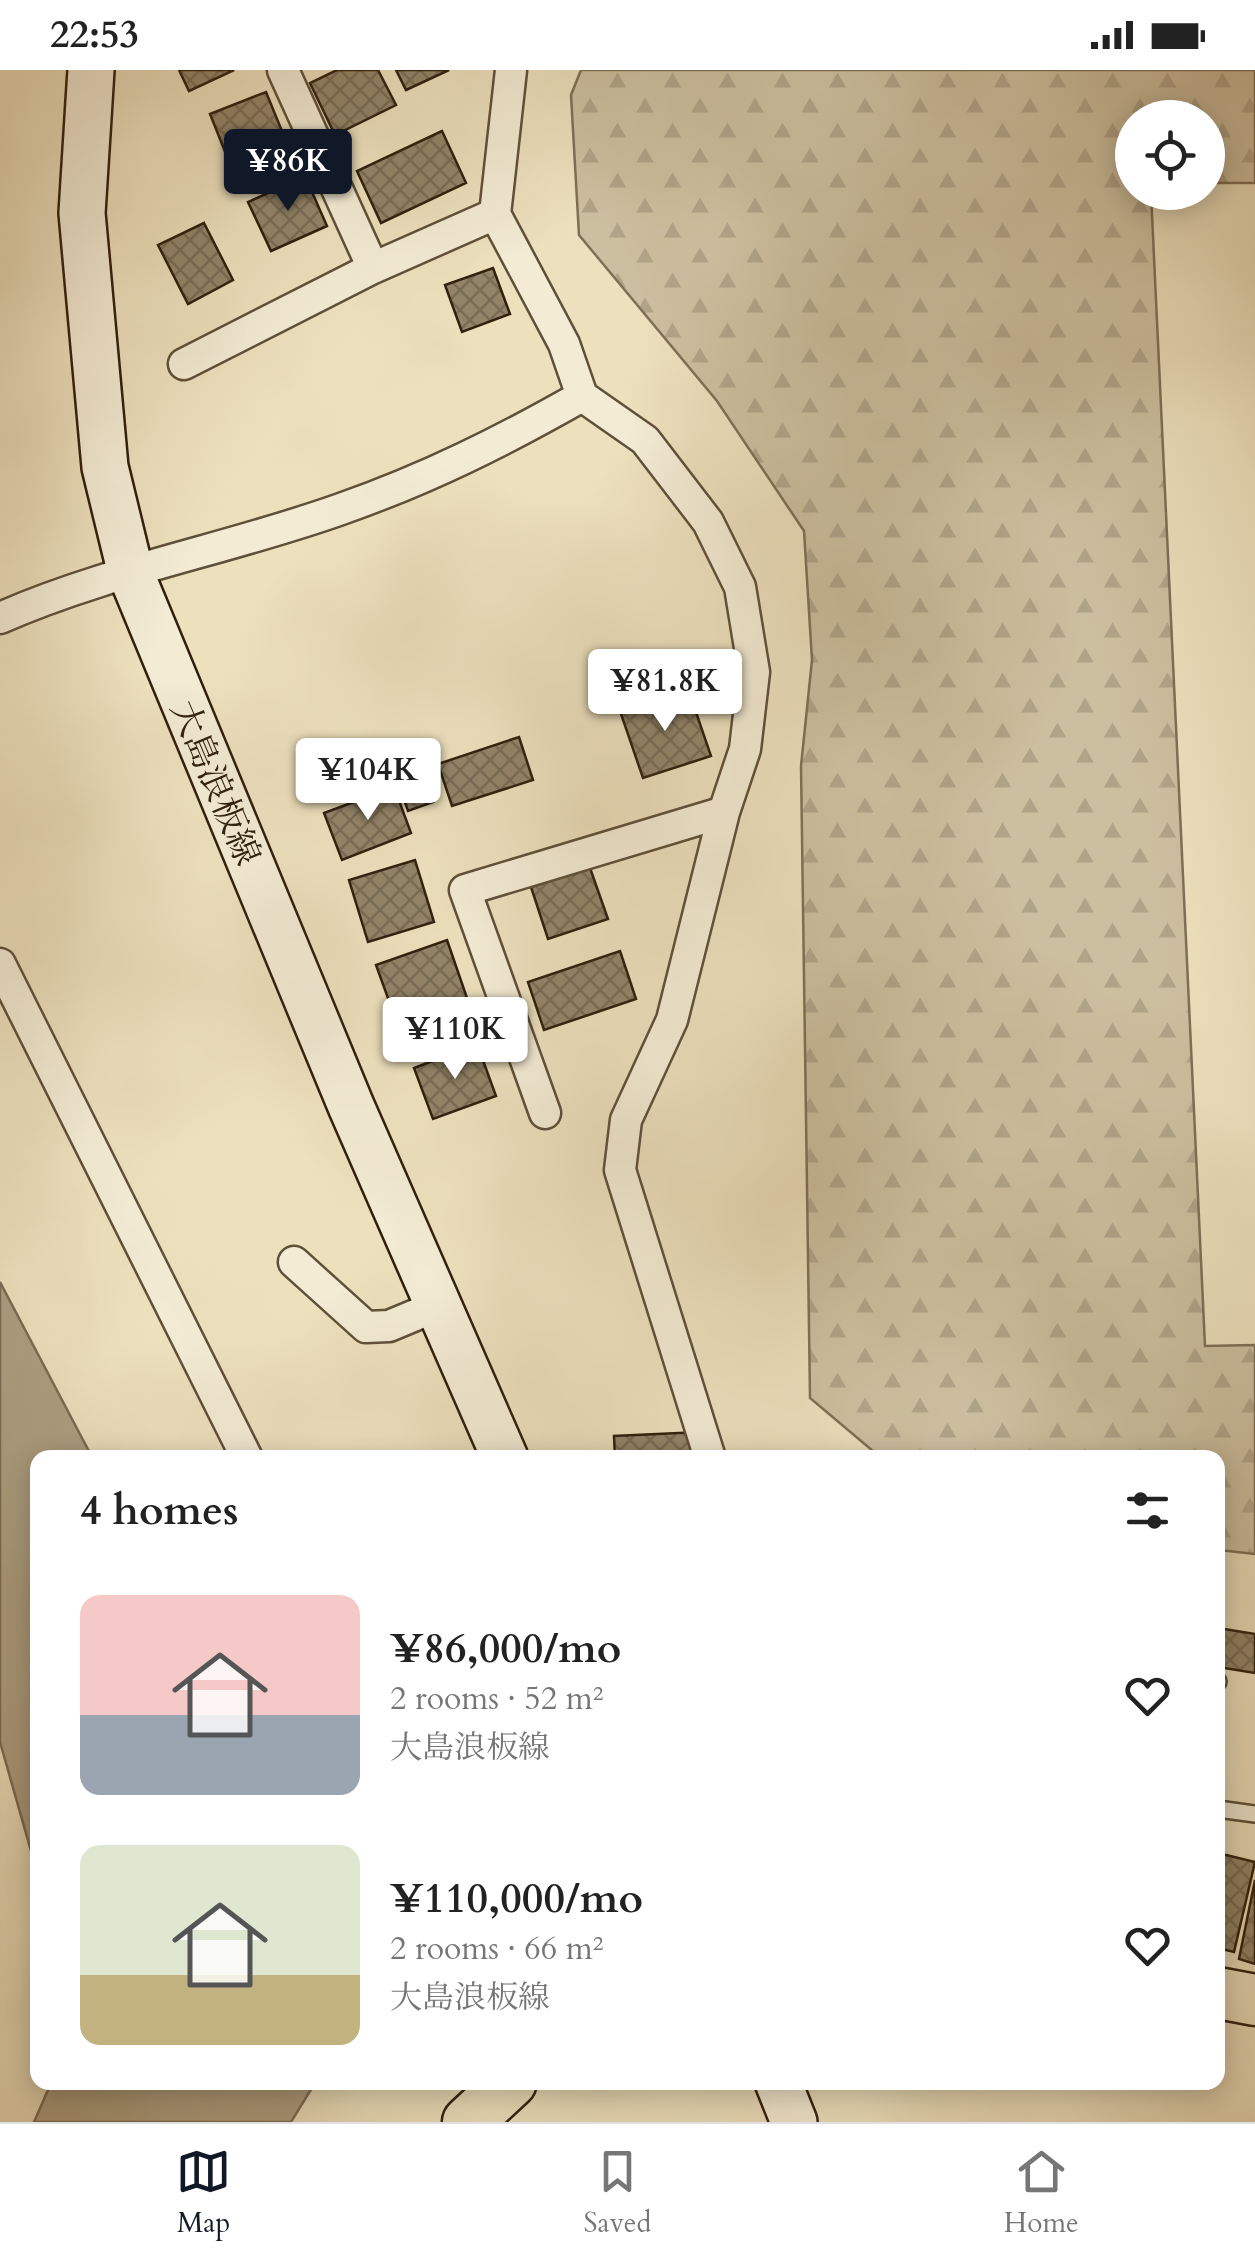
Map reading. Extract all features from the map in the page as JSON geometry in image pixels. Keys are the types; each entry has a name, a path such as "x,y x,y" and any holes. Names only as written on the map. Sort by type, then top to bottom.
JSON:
{"main road":[{"name":"大島浪板線","path":"91,70 82,213 105,467 130,574 500,1450"},
{"path":"1225,1994 1255,2000"},
{"path":"468,2122 502,2090"},
{"path":"781,2090 794,2122"}],"street":[{"path":"283,70 373,268"},
{"path":"507,73 495,214 564,344 582,396 645,440 708,522 740,587 754,672 745,749 724,812 672,1020 626,1120 620,1170 708,1450"},
{"path":"184,364 373,268 495,214"},
{"path":"0,618 57,593 340,510 476,456 582,396"},
{"path":"545,1113 465,890 724,812"},
{"path":"0,964 244,1450"},
{"path":"294,1262 366,1327 389,1326 437,1306"}],"lane":[{"path":"1225,1810 1255,1814"}],"green space":[{"path":"581,70 1255,70 1255,183 1225,183 1225,100 1115,100 1115,210 1152,210 1205,1346 1255,1345 1255,1554 1225,1551 1225,1450 872,1450 810,1398 801,766 812,660 804,531 717,401 579,235 571,95"}],"shaded area":[{"path":"0,1282 88,1450 30,1450 30,1847 0,1742"},
{"path":"48,2090 311,2090 291,2122 34,2122"}],"building":[{"path":"179,70 234,70 189,91"},
{"path":"337,70 378,70 396,105 335,135 310,83"},
{"path":"396,70 449,70 406,90"},
{"path":"266,92 284,136 228,159 210,114"},
{"path":"442,131 466,183 381,223 357,171"},
{"path":"305,176 327,226 271,251 248,202"},
{"path":"204,223 233,280 188,304 158,245"},
{"path":"493,268 510,314 462,332 445,285"},
{"path":"688,689 711,756 643,778 620,711"},
{"path":"519,737 533,780 452,806 438,764"},
{"path":"423,776 433,802 408,811 399,785"},
{"path":"394,787 411,833 342,860 324,813"},
{"path":"415,860 434,922 368,942 349,880"},
{"path":"590,868 608,919 548,939 531,887"},
{"path":"447,940 467,998 397,1023 376,965"},
{"path":"620,951 636,999 544,1030 528,982"},
{"path":"477,1044 496,1096 433,1119 414,1068"},
{"path":"700,1432 701,1450 615,1450 614,1436"},
{"path":"1225,1629 1255,1634 1255,1673 1225,1668"},
{"path":"1225,1855 1255,1862 1234,1952 1225,1950"},
{"path":"1255,1880 1255,1964 1239,1959"}]}
